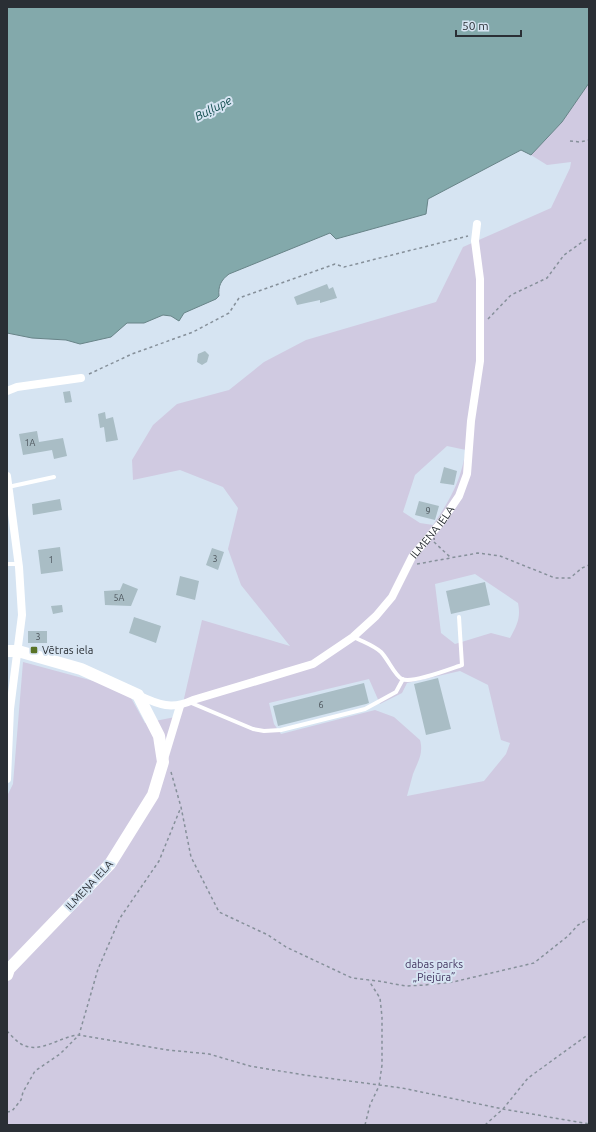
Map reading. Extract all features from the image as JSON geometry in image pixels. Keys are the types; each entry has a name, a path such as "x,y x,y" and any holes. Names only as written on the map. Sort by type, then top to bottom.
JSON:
{"street":[{"name":"ILMEŅA IELA","path":"7,974 10,969 110,864 152,795 180,706 313,664 353,637 376,616 392,597 412,557 454,505 467,474 471,421 480,361 480,279 476,234 477,224"},
{"path":"7,391 18,387 81,378"},
{"path":"7,476 19,564 22,615 12,651 7,779"},
{"path":"12,651 81,669 163,705 180,706"},
{"name":"ILMEŅA IELA","path":"138,695 160,736 163,762"}],"lane":[{"path":"8,488 54,477"},
{"path":"7,564 19,564"},
{"path":"353,637 381,652 390,662 398,676 403,680 412,680 462,665 459,617"},
{"path":"189,702 253,729 264,731 281,730 365,709 396,692 403,680"}],"path":[{"path":"570,141 580,142 589,140"},
{"path":"81,378 132,354 193,332 229,313 239,298 335,264 344,266 476,234"},
{"path":"481,328 511,295 547,278 564,255 589,237"},
{"path":"428,536 451,558"},
{"path":"407,566 478,552 500,556 555,578 570,578 582,568 589,565"},
{"path":"163,762 170,767 181,807 190,857 219,912 268,935 286,947 352,978 406,986 453,982 534,963 568,936 578,925 589,919"},
{"path":"7,1112 12,1111 21,1100 23,1092 35,1071 60,1054 79,1035 98,969 120,918 159,861 181,807"},
{"path":"366,1125 370,1105 379,1086 382,1065 382,1018 380,998 368,980"},
{"path":"7,1031 21,1044 34,1048 48,1045 70,1035 79,1035 168,1050 209,1054 250,1066 379,1086 402,1088 503,1109 589,1124"},
{"path":"484,1125 503,1109 528,1078 589,1034"}],"green space":[{"name":"dabas parks „Piejūra”","path":"589,83 589,1125 7,1125 7,796 13,784 23,662 112,686 131,698 145,723 180,716 202,620 290,646 241,585 228,549 238,508 223,487 180,470 133,480 132,460 153,425 177,404 229,390 264,362 306,340 436,302 463,247 551,208 570,168 571,162 547,165 531,155 562,122","holes":["447,446 466,450 458,481 445,507 433,525 420,523 403,512 415,475","475,574 518,603 518,621 510,638 491,633 455,644 441,633 435,584","460,671 488,685 501,740 510,743 506,754 484,781 407,796 413,774 420,758 421,745 420,740 394,717 375,710 281,734 274,724 269,703 369,679 380,704 402,693 407,683"]}],"water":[{"name":"Buļļupe","path":"7,7 589,7 589,83 562,122 531,155 521,150 428,199 426,214 336,239 330,233 229,274 221,284 219,296 216,299 184,313 179,321 171,316 163,315 144,323 127,323 111,337 80,344 66,340 32,338 7,333"}],"building":[{"path":"327,284 329,289 333,287 337,298 320,303 320,300 297,305 294,297"},
{"path":"205,351 209,355 207,362 202,365 197,362 198,354"},
{"path":"70,391 72,402 65,403 63,392"},
{"path":"105,412 106,419 113,417 118,440 106,442 104,427 100,428 98,414"},
{"path":"37,431 39,442 63,438 67,456 54,459 52,450 23,455 19,434"},
{"path":"444,467 457,471 454,485 440,483"},
{"path":"60,499 62,510 33,515 32,504"},
{"path":"419,501 439,506 435,520 415,515"},
{"path":"60,547 63,571 41,574 38,550"},
{"path":"212,548 224,552 218,570 206,565"},
{"path":"180,576 199,581 195,600 176,595"},
{"path":"485,582 490,605 451,614 446,591"},
{"path":"123,583 138,589 131,606 105,605 104,591 120,590"},
{"path":"62,605 63,612 53,614 51,606"},
{"path":"134,617 161,626 156,643 129,633"},
{"path":"28,631 47,631 47,643 28,643"},
{"path":"438,678 451,729 426,735 414,684"},
{"path":"364,683 369,703 278,726 273,706"}],"place":[{"name":"Vētras iela","path":"34,650"}]}
